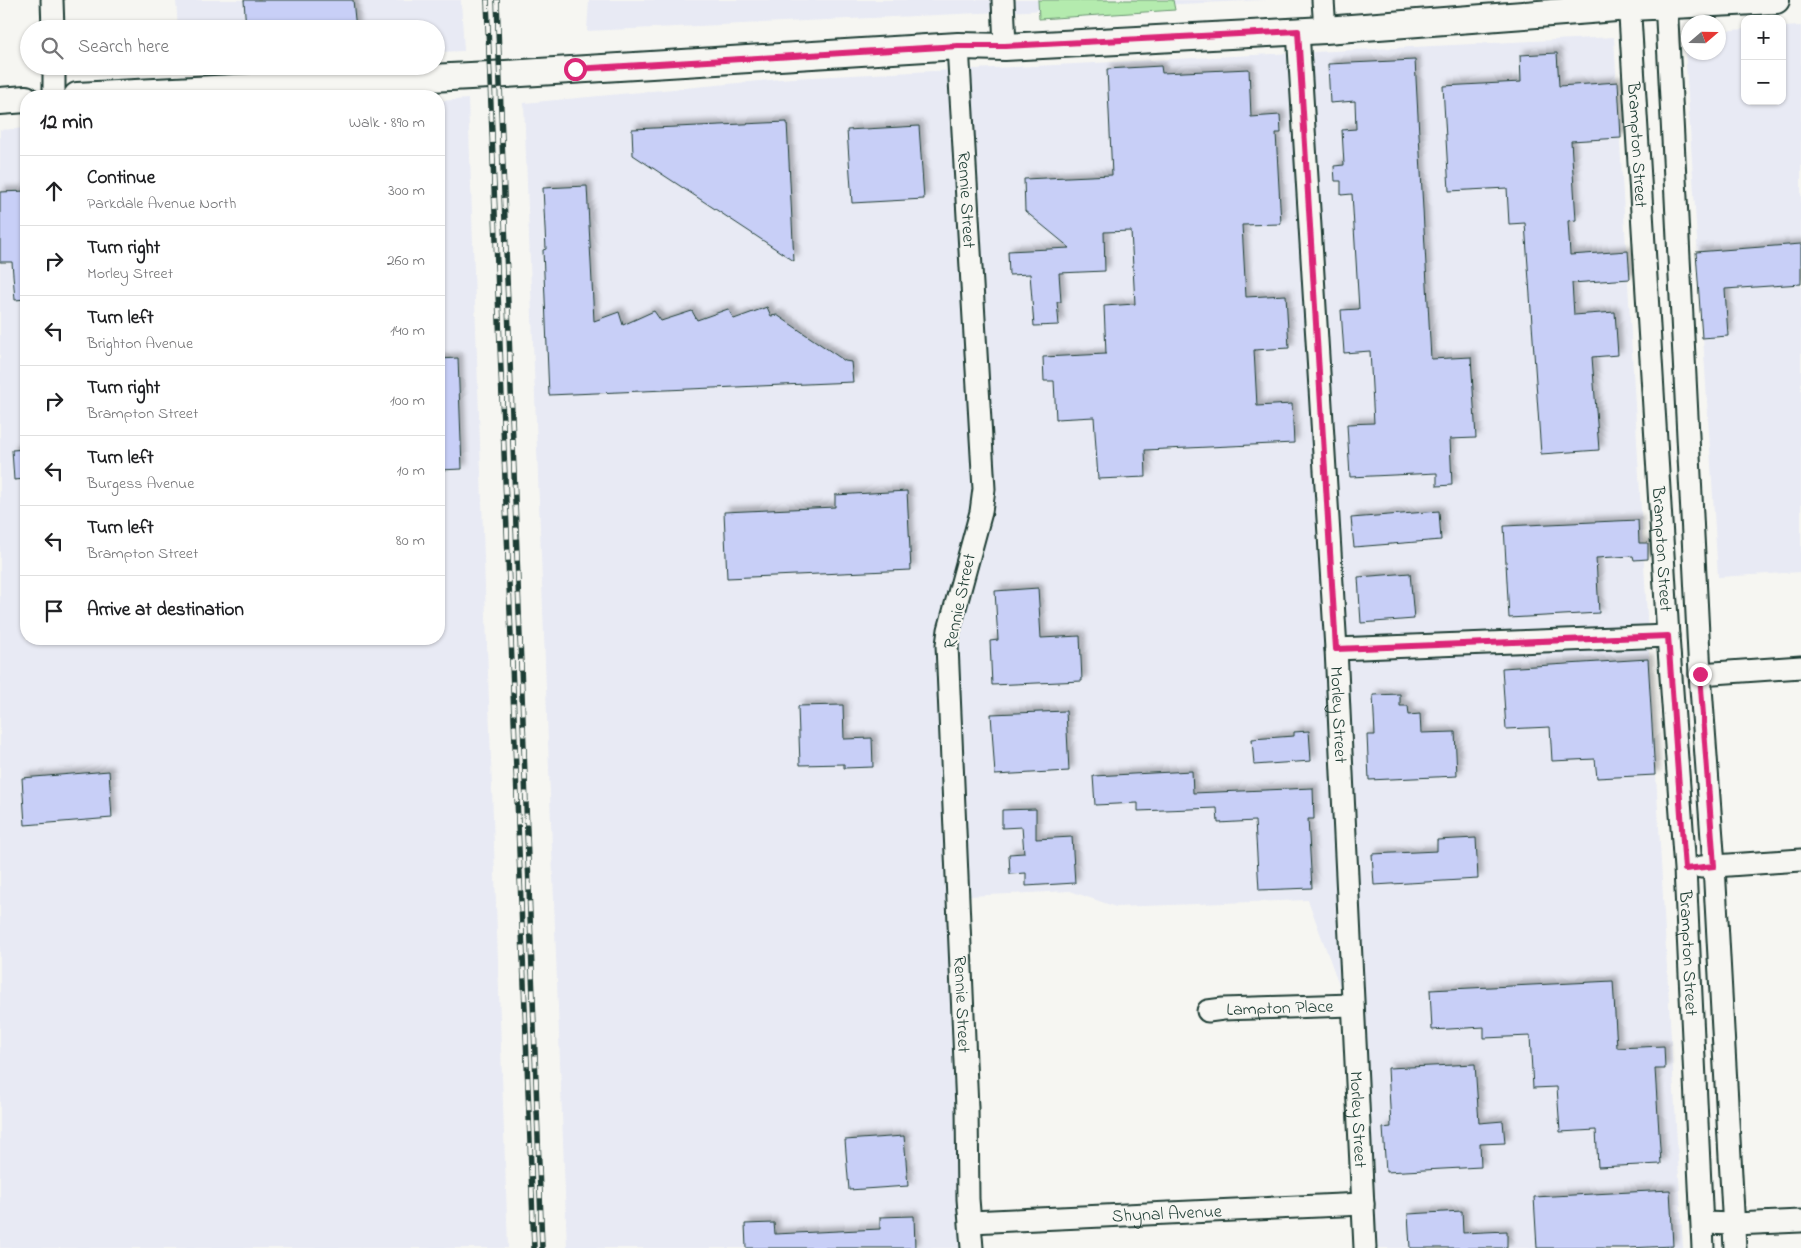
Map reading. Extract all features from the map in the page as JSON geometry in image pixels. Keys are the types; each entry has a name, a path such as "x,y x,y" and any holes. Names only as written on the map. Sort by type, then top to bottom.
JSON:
{"main road":[{"path":"195,90 490,75 958,46 1005,46 1325,30 1629,4 1776,0"},
{"path":"0,101 20,99"}],"street":[{"path":"52,0 53,20"},
{"path":"1003,0 1005,46"},
{"path":"1323,0 1325,30"},
{"name":"Brampton Street","path":"1666,3 1700,674 1714,866 1735,1248"},
{"name":"Brampton Street","path":"1629,4 1668,636 1685,869 1704,1248"},
{"name":"Morley Street","path":"1298,31 1336,649 1365,1248"},
{"name":"Rennie Street","path":"958,46 984,489 981,512 949,630 947,645 966,1098 968,1199 972,1248"},
{"path":"54,75 54,90"},
{"path":"1336,649 1668,636"},
{"path":"1700,674 1801,668"},
{"path":"1685,869 1801,860"},
{"name":"Lampton Place","path":"1208,1011 1223,1008 1352,1004"},
{"name":"Shynal Avenue","path":"971,1222 1362,1204"},
{"path":"1702,1223 1734,1224 1801,1221"}],"shaded area":[{"path":"176,0 461,0 464,51 445,52 445,20 177,20"},
{"path":"589,0 1268,0 587,31"},
{"path":"1801,26 1801,572 1718,577 1686,60 1726,60 1726,30 1741,29 1741,105 1786,105 1786,27"},
{"path":"1614,37 1683,1248 1372,1248 1356,1031 1308,900 1116,907 1070,891 968,896 975,1248 567,1248 524,103 792,78"},
{"path":"468,99 508,1248 0,1248 0,130 20,128 20,645 445,645 445,101"}],"green space":[{"path":"1038,0 1173,0 1175,10 1039,19"}],"building":[{"path":"244,0 353,0 355,20 245,20"},
{"path":"1557,53 1559,86 1618,82 1621,138 1571,141 1576,220 1568,221 1570,255 1628,251 1630,279 1572,283 1574,315 1615,312 1618,355 1592,357 1599,450 1541,454 1525,223 1509,224 1507,188 1449,191 1443,86 1521,82 1520,55"},
{"path":"1415,60 1431,359 1471,357 1476,438 1450,439 1452,485 1437,486 1437,473 1350,477 1347,424 1374,423 1370,351 1344,353 1341,310 1359,309 1352,194 1341,195 1341,181 1335,181 1334,166 1344,165 1342,130 1356,129 1355,101 1330,103 1328,64"},
{"path":"1161,66 1162,73 1249,69 1251,117 1280,115 1281,133 1276,133 1281,224 1242,225 1246,297 1286,295 1289,348 1254,350 1257,406 1292,404 1294,443 1145,450 1146,477 1098,479 1094,417 1056,419 1054,381 1044,381 1043,357 1106,354 1104,306 1135,304 1131,231 1104,232 1105,271 1059,273 1061,302 1057,302 1059,325 1034,326 1030,274 1009,275 1008,251 1070,248 1025,211 1024,179 1112,175 1107,69"},
{"path":"787,122 794,261 633,155 632,129"},
{"path":"919,126 924,199 852,203 847,130"},
{"path":"587,186 594,321 619,312 623,325 654,311 661,321 692,311 697,320 728,309 734,319 767,307 771,316 777,315 845,361 851,362 853,382 549,395 543,250 546,249 543,188"},
{"path":"20,191 20,300 15,300 12,262 0,262 0,192"},
{"path":"1801,244 1801,284 1725,289 1728,336 1702,338 1696,252"},
{"path":"458,358 462,469 445,470 445,359"},
{"path":"20,449 20,480 14,480 12,450"},
{"path":"907,491 911,570 727,578 724,512 835,507 835,495"},
{"path":"1439,511 1441,540 1354,547 1351,518"},
{"path":"1638,520 1639,543 1648,543 1648,559 1634,560 1633,556 1596,558 1599,613 1509,618 1504,526"},
{"path":"1410,573 1414,619 1361,623 1358,577"},
{"path":"1038,588 1041,638 1080,636 1082,681 992,685 990,641 998,640 995,591"},
{"path":"1648,659 1655,775 1597,778 1595,759 1552,761 1550,727 1506,729 1502,668"},
{"path":"1400,694 1400,706 1408,706 1409,715 1420,714 1421,733 1455,732 1457,776 1369,780 1367,735 1375,735 1373,695"},
{"path":"843,705 844,739 872,738 873,767 844,768 844,764 800,765 798,706"},
{"path":"1066,711 1069,771 995,775 991,714"},
{"path":"1309,731 1311,761 1254,765 1252,739 1294,736 1294,732"},
{"path":"109,771 112,818 25,825 22,778"},
{"path":"1192,771 1193,793 1313,788 1314,819 1308,819 1312,888 1259,890 1255,821 1218,823 1217,808 1138,811 1138,803 1095,805 1093,776"},
{"path":"1036,809 1036,839 1072,837 1075,883 1026,886 1026,873 1010,874 1009,854 1024,853 1022,827 1002,828 1002,810"},
{"path":"1476,838 1478,879 1374,885 1372,854 1437,851 1437,840"},
{"path":"1613,981 1617,1048 1664,1046 1665,1069 1655,1069 1661,1164 1598,1167 1596,1130 1560,1132 1557,1087 1533,1088 1530,1036 1484,1038 1484,1027 1432,1030 1430,990"},
{"path":"1475,1064 1479,1123 1503,1121 1505,1143 1480,1144 1481,1167 1386,1172 1383,1128 1391,1127 1388,1068"},
{"path":"904,1136 908,1186 849,1190 845,1140"},
{"path":"1670,1190 1673,1246 1537,1248 1534,1197"},
{"path":"1462,1211 1463,1233 1507,1231 1507,1248 1410,1248 1408,1214"},
{"path":"914,1216 915,1248 746,1248 745,1224 774,1223 775,1234 880,1229 880,1217"}],"railway":[{"path":"487,0 534,1248"},
{"path":"497,0 542,1248"}],"route":[{"path":"575,69 958,46 1005,46 1298,31 1336,649 1668,636 1685,869 1714,866 1700,674"}]}
